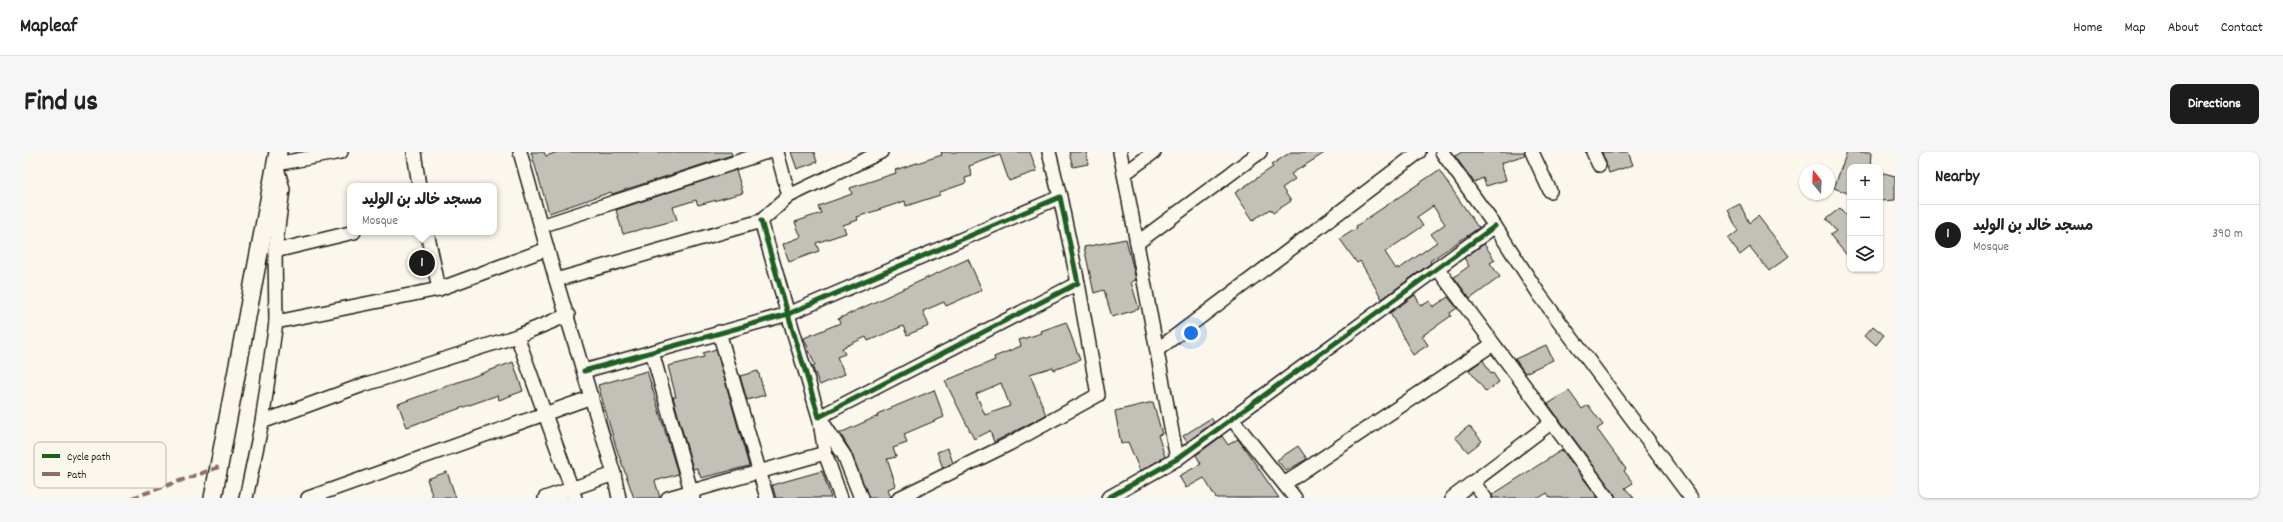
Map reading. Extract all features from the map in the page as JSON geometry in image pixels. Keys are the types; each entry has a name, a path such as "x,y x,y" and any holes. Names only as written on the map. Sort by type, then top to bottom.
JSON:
{"main road":[{"path":"213,498 277,158"}],"street":[{"path":"246,498 262,422 276,322 275,251 283,189 277,158 341,152"},
{"path":"414,152 419,183"},
{"path":"520,152 556,280 592,397 614,474 619,498"},
{"path":"541,226 766,152"},
{"path":"777,152 789,196"},
{"path":"556,280 761,221 789,196 881,152"},
{"path":"898,498 1010,444 1098,395 1078,284 1049,152"},
{"path":"1120,152 1177,459"},
{"path":"1124,174 1154,152"},
{"path":"1137,243 1260,152"},
{"path":"1157,350 1419,152"},
{"path":"1442,152 1495,226 1539,294 1691,498"},
{"path":"1532,152 1550,191"},
{"path":"1593,152 1599,165"},
{"path":"584,371 719,332 788,314 1060,197"},
{"path":"761,221 819,417 825,453 841,498"},
{"path":"1108,498 1177,459 1495,226"},
{"path":"275,251 347,234"},
{"path":"428,235 439,289"},
{"path":"276,322 439,289 547,249"},
{"path":"1437,268 1608,498"},
{"path":"819,417 1078,284"},
{"path":"262,422 363,385 517,336 568,315"},
{"path":"719,332 767,498"},
{"path":"517,336 543,414 573,493"},
{"path":"1284,484 1493,344"},
{"path":"652,352 692,495"},
{"path":"308,498 592,397"},
{"path":"819,417 844,455 862,498"},
{"path":"1232,419 1295,498"},
{"path":"1452,498 1552,422"},
{"path":"668,498 692,495 759,472 825,453"},
{"path":"545,498 573,493 614,474"},
{"path":"1473,482 1485,498"}],"building":[{"path":"531,152 544,152 546,156 558,152 731,152 732,155 612,194 611,192 549,213"},
{"path":"791,152 814,152 817,162 797,169"},
{"path":"941,152 1030,152 1037,171 1009,181 1000,155 969,166 972,176 965,178 966,183 940,192 940,195 906,206 905,201 857,217 858,220 843,225 846,233 816,243 819,251 789,262 783,244 801,237 795,222 821,213 818,206 852,194 850,188 896,173 895,170 942,155"},
{"path":"1069,152 1086,152 1088,164 1073,167"},
{"path":"1291,152 1326,152 1291,174 1295,179 1282,188 1291,201 1273,213 1270,209 1253,220 1235,193 1273,167 1271,165"},
{"path":"1462,152 1524,152 1525,155 1501,163 1506,180 1486,186 1483,178 1474,182 1455,156"},
{"path":"1602,152 1628,152 1633,165 1609,173"},
{"path":"1847,152 1872,152 1871,164 1847,164 1847,193 1835,188"},
{"path":"736,170 743,193 698,205 696,200 673,207 677,220 623,234 616,210"},
{"path":"1439,170 1477,226 1480,227 1430,261 1431,263 1382,299 1360,261 1357,263 1340,239 1357,228 1356,226","holes":["1433,206 1445,224 1431,234 1437,242 1399,269 1398,267 1396,269 1385,252 1423,226 1417,217"]},
{"path":"1883,173 1895,176 1895,200 1883,201"},
{"path":"1740,204 1749,223 1758,216 1789,256 1769,271 1750,247 1740,255 1728,239 1738,231 1728,210"},
{"path":"1840,208 1847,216 1847,255 1830,235 1836,231 1826,219"},
{"path":"1126,239 1136,280 1131,282 1139,309 1112,317 1104,290 1094,293 1084,247"},
{"path":"1484,244 1495,260 1490,263 1500,277 1470,299 1454,277 1469,266 1464,258"},
{"path":"968,259 982,290 946,306 944,302 923,311 929,326 907,335 903,326 868,341 866,337 842,348 845,354 837,357 845,374 820,385 812,366 815,365 804,338 840,323 838,319"},
{"path":"1415,295 1421,306 1430,301 1433,307 1448,297 1457,308 1450,313 1451,316 1422,336 1428,345 1413,355 1390,313"},
{"path":"1066,322 1080,360 1054,370 1053,367 1030,374 1046,415 994,442 990,431 974,439 945,381 995,360 994,357 1021,346 1019,340 1042,333 1041,331","holes":["1001,383 1010,406 985,415 976,394"]},
{"path":"1873,326 1884,335 1876,345 1865,335"},
{"path":"1546,345 1553,360 1525,373 1515,359"},
{"path":"716,349 749,466 701,478 697,468 693,469 673,397 676,397 668,366 704,357 703,353"},
{"path":"1483,360 1491,374 1493,373 1499,382 1486,392 1469,370"},
{"path":"513,362 523,391 499,400 498,395 407,427 398,404"},
{"path":"647,371 678,474 655,481 660,498 634,498 616,447 598,385"},
{"path":"758,371 765,395 747,400 740,376"},
{"path":"934,390 944,417 904,434 907,443 893,448 896,457 887,459 896,486 888,489 891,498 869,498 851,452 840,433 878,416 877,414"},
{"path":"1569,391 1582,409 1588,405 1603,425 1597,429 1626,469 1624,471 1633,483 1625,488 1634,498 1616,498 1614,493 1548,404"},
{"path":"1153,402 1162,434 1158,435 1165,457 1140,471 1128,442 1121,444 1115,411"},
{"path":"1211,418 1214,422 1187,442 1183,436"},
{"path":"1469,426 1482,441 1468,452 1455,437"},
{"path":"1222,436 1228,445 1238,439 1279,498 1216,498 1204,478 1186,488 1179,476 1201,464 1196,455"},
{"path":"1298,446 1307,459 1286,471 1277,460"},
{"path":"948,448 953,463 943,468 937,452"},
{"path":"1562,450 1598,498 1550,498 1547,493 1539,498 1493,498 1492,495"},
{"path":"822,471 831,498 776,498 772,485"},
{"path":"447,472 456,498 433,498 427,479"}],"marked path":[{"path":"166,486 219,467"},
{"path":"132,498 160,488"}],"cycle path":[{"path":"584,371 788,314 819,417 1078,283 1060,197 788,314 761,221"},
{"path":"1108,498 1177,459 1495,226"}],"place":[{"name":"مسجد خالد بن الوليد","path":"422,263"}]}
